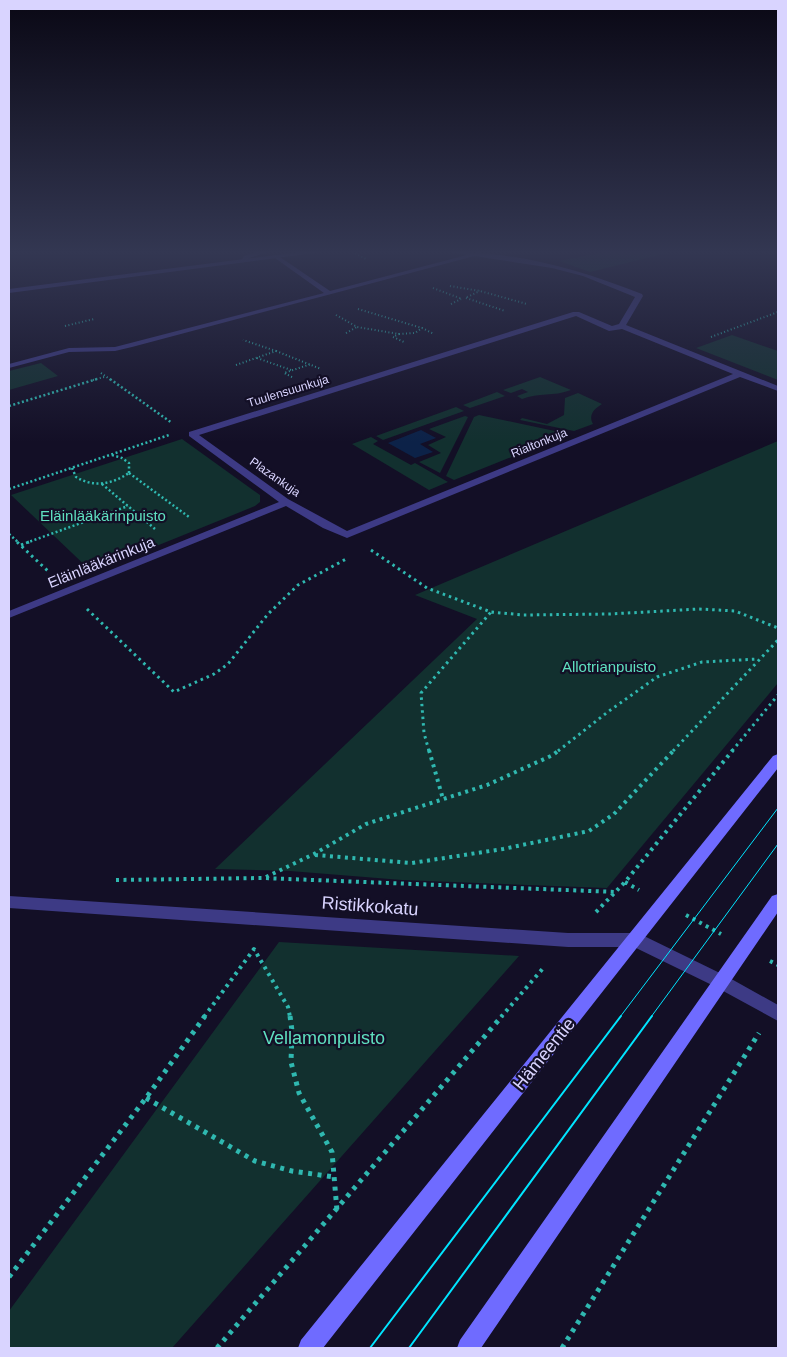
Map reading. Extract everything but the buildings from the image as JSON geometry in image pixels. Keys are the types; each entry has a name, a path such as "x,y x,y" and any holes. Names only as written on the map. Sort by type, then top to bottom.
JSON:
{"main road":[{"name":"Hämeentie","path":"309,1348 665,904 778,759"},
{"path":"468,1348 720,980 778,900"}],"street":[{"path":"9,366 69,350 115,349 244,315"},
{"name":"Tuulensuunkuja","path":"188,432 572,315"},
{"name":"Tuulensuunkuja","path":"579,315 612,329 622,326"},
{"path":"628,315 622,326 778,389"},
{"name":"Rialtonkuja","path":"347,535 740,374"},
{"name":"Plazankuja","path":"188,432 325,526 347,535"},
{"name":"Eläinlääkärinkuja","path":"9,614 288,502"},
{"name":"Ristikkokatu","path":"9,902 568,940 636,940 720,980 776,1012"}],"path":[{"path":"380,315 422,328"},
{"path":"678,348 769,315"},
{"path":"346,333 357,327 399,334 393,337 411,345"},
{"path":"237,339 276,351 326,371 318,373"},
{"path":"236,366 276,351"},
{"path":"256,357 292,370"},
{"path":"297,380 284,372 312,364"},
{"path":"9,406 105,377 188,432"},
{"path":"9,489 111,454 188,432"},
{"path":"111,454 129,463 129,473"},
{"path":"72,468 73,474 81,481 102,484 117,480 129,473"},
{"path":"129,473 211,533"},
{"path":"102,484 176,547"},
{"path":"20,545 128,506"},
{"path":"9,534 174,692 214,674 228,664 268,614 298,586 351,557 347,535"},
{"path":"347,535 427,588 491,612 523,615 699,609 735,611 778,628"},
{"path":"443,799 424,733 421,693 491,612"},
{"path":"314,854 412,863 503,849 589,831 614,814 758,659 778,640"},
{"path":"263,878 314,854 366,824 487,786 553,755 609,711 656,678 702,662 758,659"},
{"path":"218,1348 568,940 625,882 778,694"},
{"path":"113,880 263,878 616,892"},
{"path":"625,882 778,965"},
{"path":"9,1277 146,1098 254,949 288,1007 292,1031 291,1062 299,1092 332,1152 337,1210"},
{"path":"562,1348 750,1045 776,1012"},
{"path":"146,1098 255,1161 292,1171 334,1177"}],"green space":[{"path":"732,335 778,351 778,380 696,348"},
{"path":"41,363 58,376 9,390 9,371"},
{"path":"540,377 571,390 522,399 517,396 528,392 522,389 511,393 503,390"},
{"path":"497,392 505,396 470,408 463,405"},
{"path":"578,393 602,404 593,412 591,418 593,424 574,431 520,420 522,418 547,424 564,415 565,398"},
{"path":"456,407 464,411 383,440 376,436"},
{"path":"479,415 569,434 454,480 446,476 474,417"},
{"path":"465,416 468,417 440,473 419,462 441,453 428,445 446,437 429,429"},
{"path":"371,437 378,441 373,444 411,465 415,463 448,482 429,490 352,444"},
{"name":"Eläinlääkärinpuisto","path":"182,439 260,495 260,502 255,506 92,572 11,495"},
{"name":"Allotrianpuisto","path":"778,441 778,683 607,888 402,880 290,871 215,869 477,619 415,595"},
{"name":"Vellamonpuisto","path":"279,942 519,956 172,1348 9,1348 9,1311"}],"water":[{"path":"421,430 436,438 420,444 433,452 415,458 388,443"}],"tram line":[{"path":"620,1017 778,808"},
{"path":"651,1017 778,844"},
{"path":"370,1348 621,1016"},
{"path":"409,1348 652,1016"}]}
